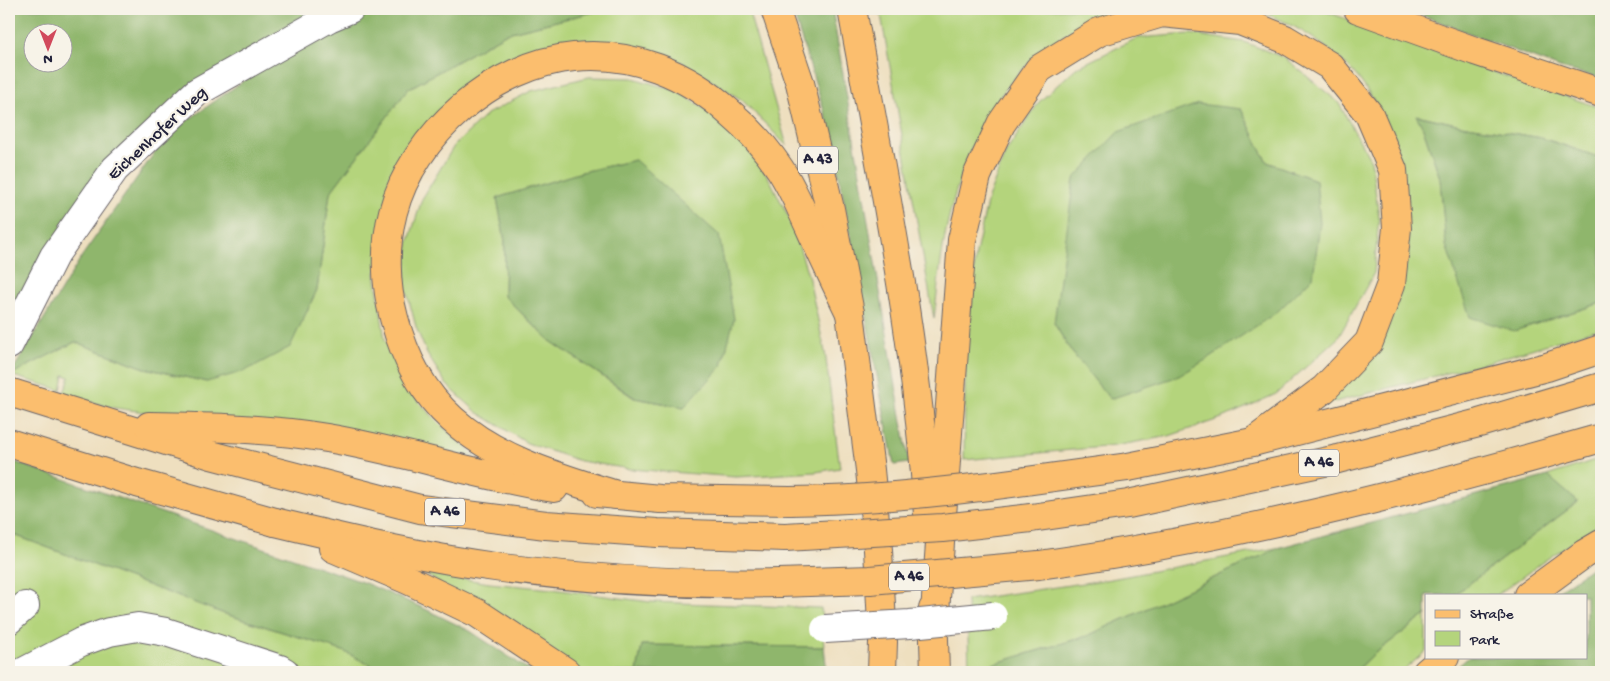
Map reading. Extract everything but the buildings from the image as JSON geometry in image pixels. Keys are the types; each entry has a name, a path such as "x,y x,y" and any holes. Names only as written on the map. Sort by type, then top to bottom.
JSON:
{"main road":[{"name":"A 43","path":"775,9 804,101 830,209 850,314 878,550 883,642 882,672"},
{"path":"852,9 908,323 925,463 935,672"},
{"path":"1358,9 1601,93"},
{"path":"934,626 962,240 977,176 1001,124 1039,69 1099,32 1162,13 1240,21 1285,39 1330,66 1369,114 1393,170 1396,228 1391,284 1369,342 1324,389 1253,442"},
{"path":"616,495 550,474 510,456 481,440 452,419 432,398 410,366 399,338 391,306 387,272 393,212 402,185 414,163 431,140 463,106 505,77 546,63 573,57 630,59 658,67 679,76 707,94 749,130 781,170 850,314"},
{"path":"114,426 279,430 358,444 552,488 616,495 660,499 835,500 900,496 1128,467 1253,442 1547,367 1601,349"},
{"name":"A 46","path":"9,392 211,455 420,509 555,526 657,533 785,537 943,528 1031,518 1137,502 1338,459 1479,423 1601,388"},
{"name":"A 46","path":"9,443 137,483 275,522 422,554 501,568 588,577 652,582 740,584 888,578 1039,565 1112,555 1244,530 1444,481 1601,438"},
{"path":"275,522 408,580 477,613 566,672"},
{"path":"1529,594 1584,554 1601,544"},
{"path":"1427,672 1444,658"}],"street":[{"name":"Eichenhofer Weg","path":"9,345 54,256 115,169 197,92 329,18 350,9"},
{"path":"825,629 910,624 994,616"},
{"path":"23,672 81,642 109,632 138,627 166,632 280,669 284,672"}],"green space":[{"path":"9,9 331,9 190,84 9,325"},
{"path":"375,9 606,9 507,33 408,89 330,193 317,290 290,347 245,371 207,382 145,368 75,342 10,375 82,256 167,135 263,67"},
{"path":"606,9 748,9 787,146 742,100 682,62 621,46 450,105 375,273 385,340 417,400 476,457 115,408 63,395 70,377 64,375 61,390 10,375 75,342 145,368 207,382 317,290 330,193 408,89 507,33"},
{"path":"792,9 832,9 909,463 894,465 831,133"},
{"path":"880,9 1118,9 1083,25 1052,44 1026,66 1004,91 986,119 970,150 948,221 934,319"},
{"path":"1253,9 1319,9 1490,71 1601,108 1601,158 1542,138 1461,125 1417,115 1440,178 1446,245 1514,331 1601,303 1601,328 1478,365 1323,405 1391,311 1375,102 1354,73 1332,52 1295,27"},
{"path":"1406,9 1601,9 1601,78 1560,68"},
{"path":"1190,34 1244,42 1285,58 1338,102 1371,161 1379,217 1374,273 1338,338 1276,394 1225,417 1169,436 1115,446 964,460 966,336 976,253 988,198 1006,152 1039,102 1076,68 1137,38","holes":["1241,109 1267,162 1316,180 1110,399 1071,351 1054,323"]},
{"path":"589,77 633,78 677,91 708,111 751,149 771,182 792,224 808,275 825,352 840,468 816,472 736,477 630,469 580,461 527,443 477,412 447,385 427,354 416,327 405,285 408,244 422,199 454,146 487,114 531,91","holes":["635,160 684,407 634,398 549,340 504,296 505,241 497,198 582,172"]},
{"path":"1198,104 1241,109 1267,162 1316,180 1320,223 1313,277 1277,312 1209,358 1179,376 1110,399 1071,351 1054,323 1074,179 1118,132"},
{"path":"1416,115 1461,125 1542,138 1601,158 1601,303 1514,331 1470,317 1446,245 1440,178 1423,128"},
{"path":"635,160 719,235 734,319 722,366 684,407 635,398 549,340 504,296 505,241 497,198 582,172"},
{"path":"1601,458 1601,523 1498,594 1455,594 1578,502 1547,476"},
{"path":"9,460 365,583 470,631 532,672 384,672 343,651 222,613 9,533"},
{"path":"1548,476 1578,502 1455,594 1425,594 1425,616 1374,654 1355,672 969,672 1087,636 1281,547"},
{"path":"9,533 222,613 343,651 383,672 9,672"},
{"path":"1281,547 1087,636 969,671 967,600 1111,579"},
{"path":"1601,561 1601,672 1451,672 1468,658 1588,658 1588,594 1553,594"},
{"path":"422,572 489,583 650,602 821,608 824,647 642,645 637,672 577,672"},
{"path":"1425,616 1425,652 1402,672 1355,672 1374,654"},
{"path":"642,645 824,647 827,672 637,672"}]}
